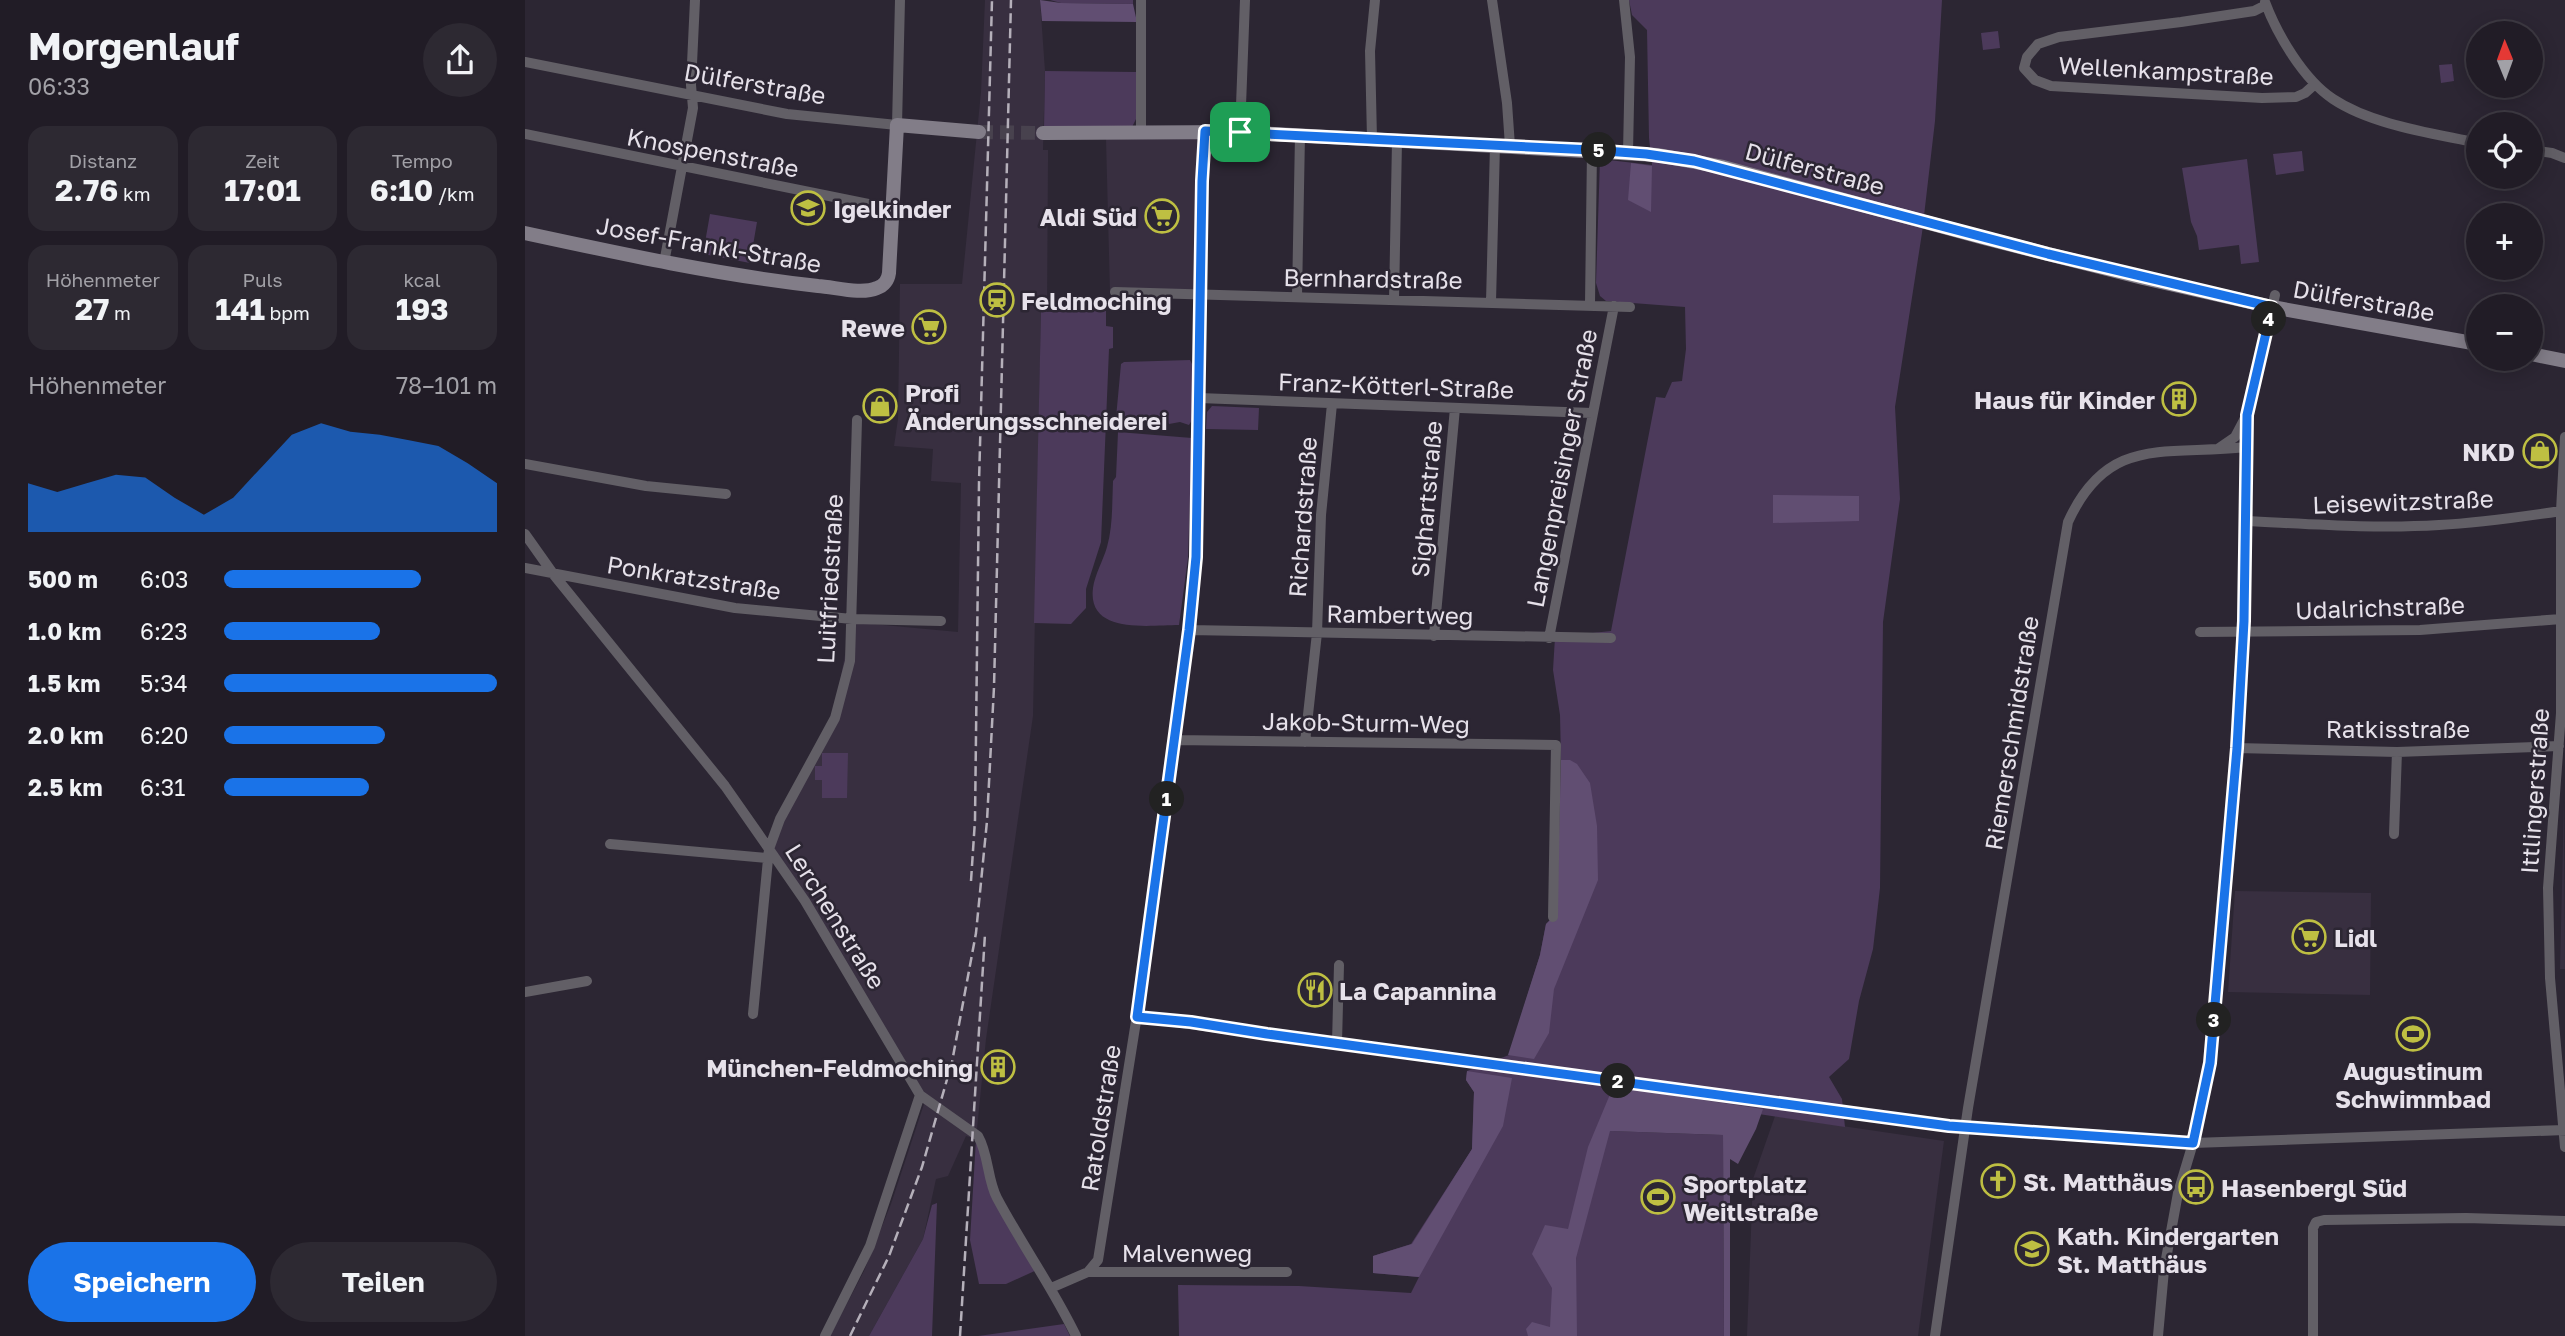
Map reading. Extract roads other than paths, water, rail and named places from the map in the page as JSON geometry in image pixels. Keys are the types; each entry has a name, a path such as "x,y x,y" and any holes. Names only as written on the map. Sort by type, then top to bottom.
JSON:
{"main road":[{"name":"Dülferstraße","path":"897,125 979,132"},
{"path":"893,209 897,125"},
{"name":"Dülferstraße","path":"1043,133 1240,132 1628,152 1723,167 2048,254 2466,341"},
{"name":"Josef-Frankl-Straße","path":"525,233 664,263 783,282 876,289 884,284 889,272 893,209"},
{"path":"2543,356 2565,361"}],"street":[{"path":"664,263 693,108 691,85 695,0"},
{"path":"897,125 900,0"},
{"path":"1140,0 1141,132"},
{"path":"1240,132 1245,0"},
{"path":"1371,139 1370,51 1375,0"},
{"path":"1491,302 1502,146 1508,110 1492,0"},
{"path":"1624,0 1630,57 1628,152"},
{"path":"2265,2 2290,50 2315,84 2335,100 2374,118 2466,140"},
{"name":"Wellenkampstraße","path":"2265,2 2254,11 2059,37 2038,44 2027,57 2024,68 2035,80 2051,86 2241,97 2296,97 2315,84"},
{"name":"Dülferstraße","path":"525,62 693,97 826,120 897,125"},
{"name":"Ratoldstraße","path":"1088,1272 1098,1260 1101,1249 1137,1017 1189,630 1196,557 1205,131"},
{"name":"Knospenstraße","path":"525,134 893,209"},
{"path":"1297,297 1300,135"},
{"path":"1394,300 1397,141"},
{"name":"Langenpreisinger Straße","path":"1590,304 1592,150"},
{"path":"2543,152 2565,157"},
{"name":"Bernhardstraße","path":"1115,292 1630,307"},
{"path":"2158,1336 2162,1292 2178,1193 2193,1143 2210,1063 2237,748 2244,631 2247,415 2273,301"},
{"name":"Langenpreisinger Straße","path":"1549,638 1614,306"},
{"name":"Franz-Kötterl-Straße","path":"1199,398 1591,413"},
{"name":"Richardstraße","path":"1305,742 1317,634 1321,515 1332,404"},
{"name":"Sighartstraße","path":"1434,636 1455,408"},
{"path":"2216,450 2235,437 2247,415"},
{"name":"Luitfriedstraße","path":"753,1014 768,853 780,819 835,718 850,661 857,420"},
{"name":"Ittlingerstraße","path":"2565,437 2561,511 2559,746 2548,892 2550,978 2565,1147"},
{"name":"Riemerschmidstraße","path":"1935,1336 1965,1128 2069,522 2079,499 2092,482 2125,459 2151,452 2245,447"},
{"path":"525,464 646,486 726,494"},
{"name":"Leisewitzstraße","path":"2246,521 2305,525 2439,525 2561,511"},
{"name":"Lerchenstraße","path":"525,534 554,575 717,775 768,853 804,901 920,1095 978,1136 983,1144 996,1195 1076,1336"},
{"name":"Ponkratzstraße","path":"525,568 736,608 852,619 940,621"},
{"name":"Udalrichstraße","path":"2200,632 2420,629 2561,619"},
{"name":"Rambertweg","path":"1189,630 1611,638"},
{"name":"Jakob-Sturm-Weg","path":"1174,740 1556,745 1553,916"},
{"name":"Ratkisstraße","path":"2237,748 2397,752 2559,746"},
{"path":"2394,834 2397,752"},
{"path":"610,844 768,853"},
{"path":"1337,1044 1339,965"},
{"path":"525,992 587,981"},
{"path":"1137,1017 1191,1022 1965,1128 2193,1143 2564,1130"},
{"path":"825,1336 870,1246 920,1095"},
{"path":"2313,1336 2313,1228 2316,1222 2466,1218 2565,1221"},
{"path":"1051,1289 1088,1272"},
{"name":"Malvenweg","path":"1088,1272 1287,1272"}],"tunnel":[{"path":"979,132 1043,133"}],"railway":[{"path":"971,881 975,820 979,483 992,0"},
{"path":"850,1336 889,1256 922,1167 952,1062 976,933 987,821 994,687 1011,0"},
{"path":"960,1336 985,934"}],"place":[{"name":"Igelkinder","path":"808,208"},
{"name":"Aldi Süd","path":"1162,216"},
{"name":"Feldmoching","path":"997,300"},
{"name":"Rewe","path":"929,327"},
{"name":"Haus für Kinder","path":"2179,399"},
{"name":"Profi Änderungsschneiderei","path":"880,406"},
{"name":"NKD","path":"2540,451"},
{"name":"Lidl","path":"2309,937"},
{"name":"La Capannina","path":"1315,990"},
{"name":"Augustinum Schwimmbad","path":"2413,1034"},
{"name":"München-Feldmoching","path":"998,1067"},
{"name":"St. Matthäus","path":"1998,1181"},
{"name":"Hasenbergl Süd","path":"2196,1187"},
{"name":"Sportplatz Weitlstraße","path":"1658,1197"},
{"name":"Kath. Kindergarten St. Matthäus","path":"2032,1249"}]}
